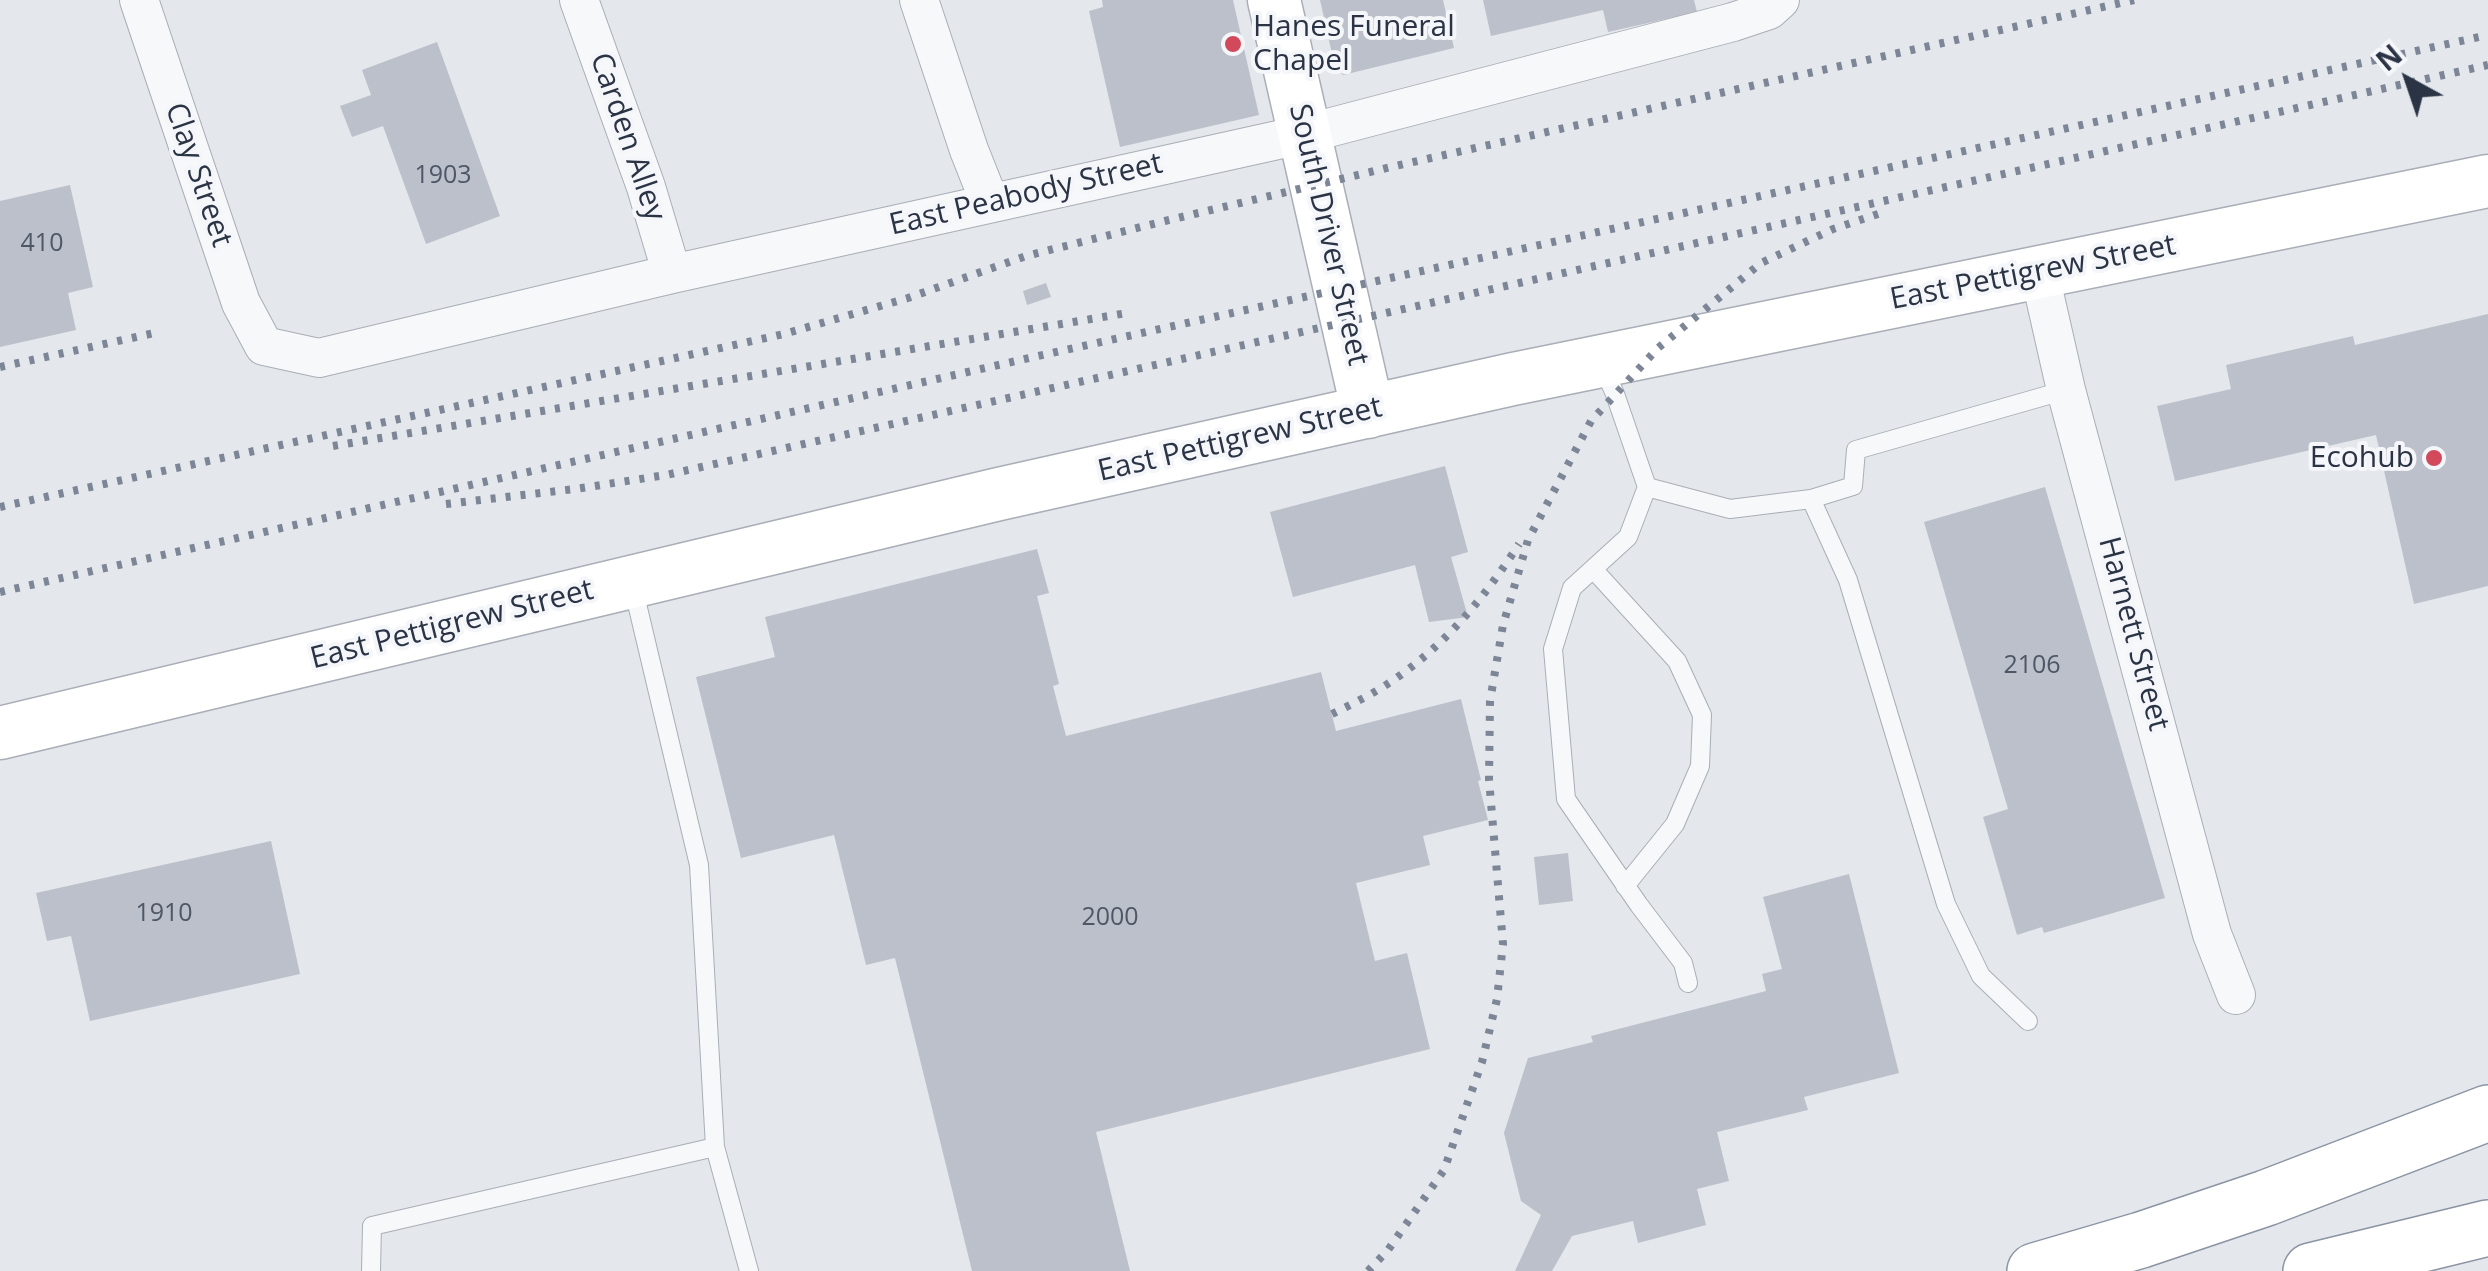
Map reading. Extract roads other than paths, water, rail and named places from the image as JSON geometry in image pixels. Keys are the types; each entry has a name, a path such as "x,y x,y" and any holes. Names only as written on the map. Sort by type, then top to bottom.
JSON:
{"highway":[{"path":"2035,1271 2266,1198 2488,1112"},
{"path":"2311,1271 2488,1228"}],"street":[{"name":"Clay Street","path":"139,0 241,303 264,346"},
{"name":"Carden Alley","path":"579,0 646,187 672,274"},
{"path":"919,0 990,203"},
{"name":"South Driver Street","path":"1274,0 1368,412"},
{"name":"East Peabody Street","path":"264,346 320,358 672,274 1305,134 1733,22 1769,10 1780,0"},
{"name":"East Pettigrew Street","path":"0,734 999,494 1600,360 2488,181"},
{"name":"Harnett Street","path":"2039,271 2066,390 2212,934 2236,995"}],"lane":[{"path":"1600,360 1616,394 1647,487 1628,537 1572,588 1552,649 1566,799 1683,963 1688,984"},
{"path":"1647,487 1730,509 1810,500 1853,486 1856,450 2066,390"},
{"path":"1810,500 1848,580 1946,904 1981,976 2028,1021"},
{"path":"1593,569 1677,661 1702,715 1700,766 1675,824 1625,886"},
{"path":"632,582 699,866 716,1147 749,1271"},
{"path":"371,1271 372,1226 716,1147"}],"railway":[{"path":"0,507 784,334 908,298 1026,256 1165,221 2134,0"},
{"path":"0,592 1038,356 2488,35"},
{"path":"446,504 666,475 2488,65"},
{"path":"1368,1271 1388,1250 1444,1170 1482,1062 1497,999 1503,944 1489,779 1490,701 1503,625 1528,540 1591,421 1658,348 1761,263 1833,229 1881,213"},
{"path":"333,446 1127,313"},
{"path":"0,367 159,332"},
{"path":"1332,714 1407,671 1444,639 1519,544"}],"place":[{"name":"Hanes Funeral Chapel","path":"1233,44"},
{"name":"Ecohub","path":"2434,458"}]}
